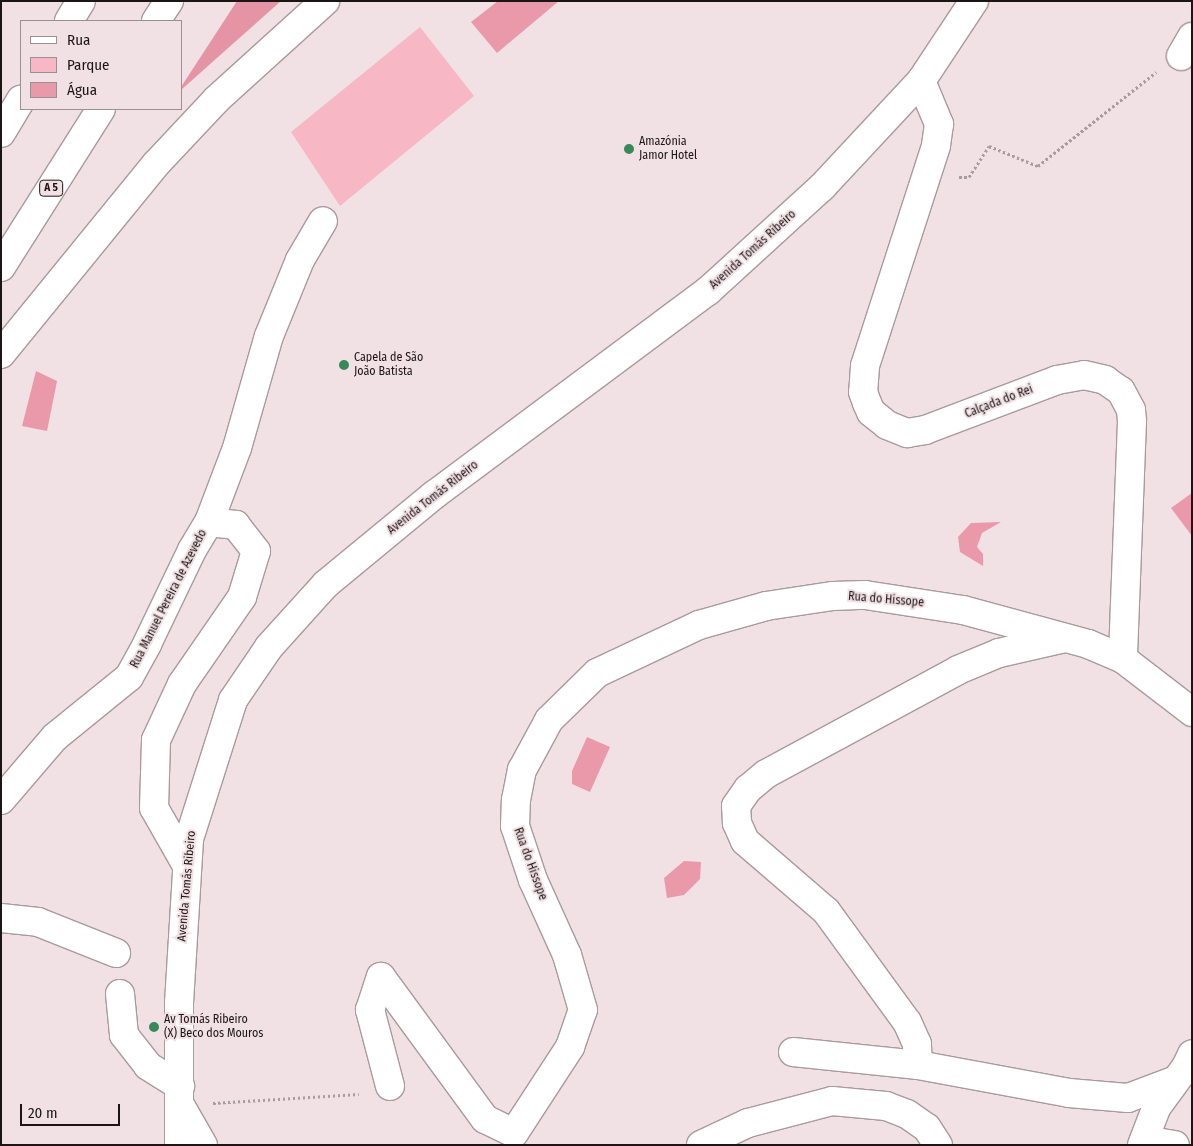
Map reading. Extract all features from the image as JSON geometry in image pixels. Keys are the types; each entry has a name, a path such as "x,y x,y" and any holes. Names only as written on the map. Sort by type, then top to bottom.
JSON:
{"main road":[{"path":"70,20 81,1"},
{"path":"157,20 169,1"},
{"path":"1,354 156,164 217,99 325,1"},
{"name":"Avenida Tomás Ribeiro","path":"179,1145 179,1003 188,839 233,700 269,647 326,584 434,495 708,291 822,186 921,81 974,1"},
{"name":"Calçada do Rei","path":"921,81 939,124 936,146 923,179 865,366 863,392 867,403 883,422 907,433 925,430 1057,380 1084,375 1105,380 1121,391 1130,410 1132,421 1123,659"},
{"path":"1,133 20,102"},
{"name":"A 5","path":"1,267 100,110"},
{"name":"Rua Manuel Pereira de Azevedo","path":"1,800 54,737 128,678 192,550 209,522 237,448 269,336 300,260 323,221"},
{"name":"Rua Manuel Pereira de Azevedo","path":"186,864 154,808 156,740 182,684 242,597 256,551 236,525 209,522"},
{"name":"Rua do Hissope","path":"390,1086 370,1010 381,977 485,1119 514,1133 570,1047 583,1010 567,955 533,880 515,826 516,800 522,770 548,720 597,673 699,625 766,606 833,596 865,595 937,605 1067,638 1123,659"},
{"path":"918,1065 917,1044 907,1022 826,911 745,841 737,823 736,806 748,789 766,774 958,670 999,653 1067,638"},
{"path":"1123,659 1192,712"},
{"path":"1,918 38,922 116,953"},
{"path":"120,994 124,1035 148,1066 180,1095 203,1145"},
{"path":"793,1052 918,1065 1069,1093 1128,1098 1176,1080"},
{"path":"1142,1145 1156,1108 1192,1054"},
{"path":"701,1145 748,1123 832,1101 886,1106 907,1114 927,1128 938,1145"},
{"path":"1150,1145 1156,1142 1175,1145"}],"path":[{"path":"923,179 969,177 989,146 1038,166 1186,47"},
{"path":"180,1095 373,1093 390,1086"}],"green space":[{"path":"420,27 474,96 340,206 291,132"}],"shaded area":[{"path":"237,1 281,1 182,89 182,85"}],"water":[{"path":"498,1 559,1 497,53 471,22"},
{"path":"36,371 57,381 47,431 22,426"},
{"path":"1192,493 1192,536 1171,508"},
{"path":"1001,522 982,533 977,547 983,554 983,566 960,552 958,537 971,523"},
{"path":"587,737 610,747 590,792 572,784 572,771"},
{"path":"684,861 701,862 700,879 684,895 667,898 664,878"}],"place":[{"name":"Amazónia Jamor Hotel","path":"629,149"},
{"name":"Capela de São João Batista","path":"344,365"},
{"name":"Av Tomás Ribeiro (X) Beco dos Mouros","path":"154,1027"}]}
